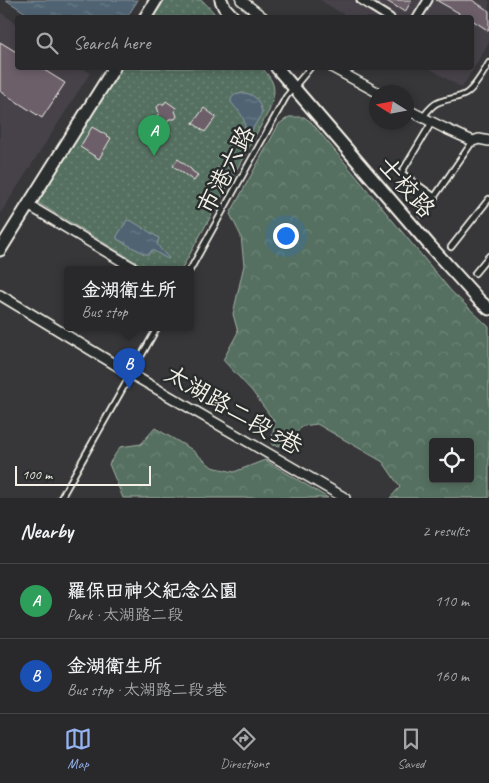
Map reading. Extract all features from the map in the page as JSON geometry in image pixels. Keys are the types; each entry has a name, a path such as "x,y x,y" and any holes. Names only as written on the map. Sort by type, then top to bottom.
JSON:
{"street":[{"path":"147,15 156,0"},
{"path":"220,0 231,15"},
{"path":"241,0 260,15"},
{"path":"361,0 385,15"},
{"path":"419,15 428,0"},
{"path":"0,250 113,70"},
{"name":"士校路","path":"278,70 431,247 489,309"},
{"path":"337,70 369,88"},
{"path":"414,113 474,141 479,139 489,141"},
{"path":"28,205 129,266"},
{"name":"太湖路二段3巷","path":"0,294 131,374 345,498"}],"lane":[{"path":"423,117 436,103 467,93 475,85 489,63"},
{"name":"市港六路","path":"192,266 276,113 286,97 308,70"},
{"path":"432,122 402,172 435,197"},
{"path":"422,216 474,141"},
{"path":"451,247 489,199"},
{"path":"475,273 489,256"},
{"path":"61,498 155,331"}],"shaded area":[{"path":"320,0 489,0 489,42 474,68 474,15 345,15"},
{"path":"0,12 15,23 15,70 86,70 90,73 0,214"},
{"path":"432,70 473,70 462,88"}],"green space":[{"path":"164,0 202,0 216,15 154,15"},
{"path":"120,70 263,70 273,83 274,93 269,111 183,266 142,266 35,201"},
{"path":"289,117 304,117 311,122 451,291 489,327 489,498 390,498 400,487 383,462 317,424 303,426 283,446 272,445 274,421 252,391 223,360 238,332 233,314 244,265 241,236 230,214 279,124"},
{"path":"155,428 191,449 212,467 234,472 265,460 328,498 123,498 109,464 120,447 141,444"}],"water":[{"path":"6,0 138,0 128,15 29,15"},
{"path":"244,93 252,95 257,100 262,113 252,130 246,135 243,133 245,128 244,120 231,102 234,95"},
{"path":"127,220 132,221 159,238 157,244 169,258 152,250 149,254 145,254 117,239"}],"building":[{"path":"385,0 412,0 405,12"},
{"path":"436,0 472,0 489,11 489,31 474,21 474,15 458,15 459,13"},
{"path":"0,42 15,51 15,70 44,70 65,83 42,118 0,91"},
{"path":"166,101 176,108 177,116 175,119 169,119 157,138 141,126 145,120 152,124 159,113 157,107"},
{"path":"204,108 216,117 205,132 193,123"},
{"path":"92,127 111,138 99,159 80,147"},
{"path":"178,159 198,175 194,181 173,166"}],"place":[{"name":"羅保田神父紀念公園","path":"154,156"},
{"name":"金湖衛生所","path":"129,389"}]}
